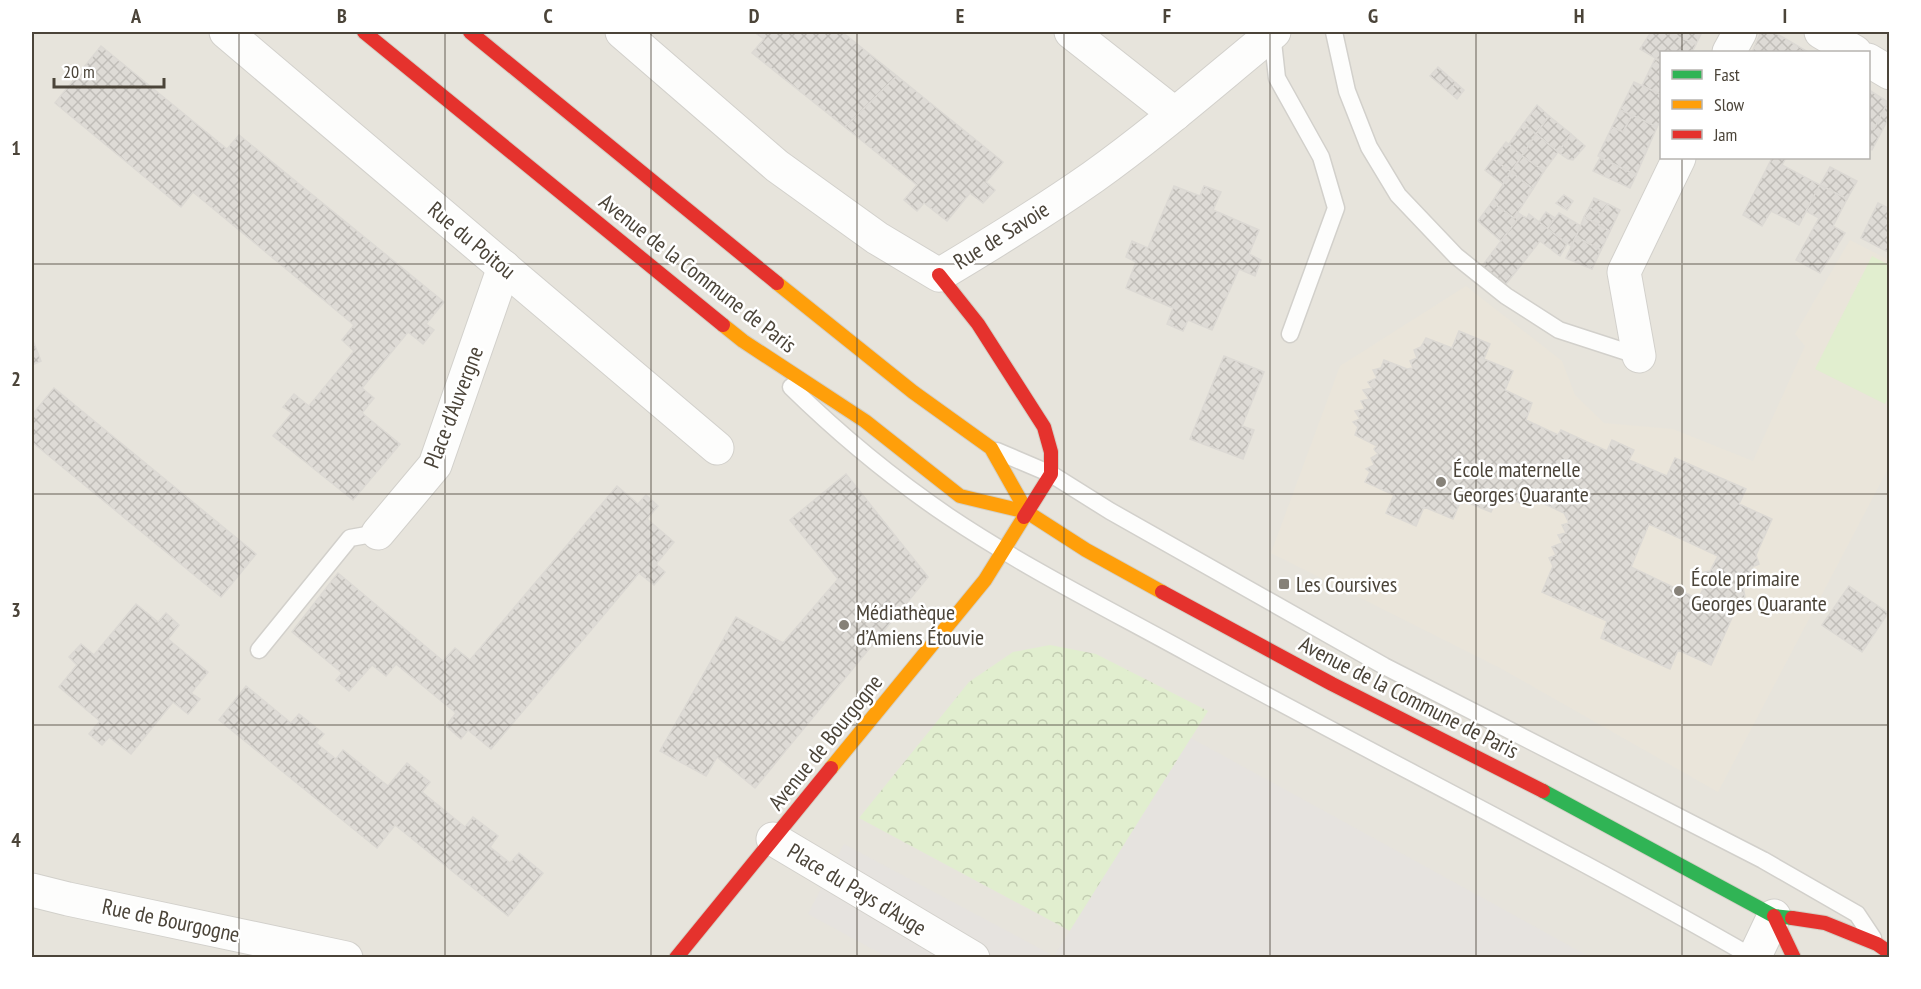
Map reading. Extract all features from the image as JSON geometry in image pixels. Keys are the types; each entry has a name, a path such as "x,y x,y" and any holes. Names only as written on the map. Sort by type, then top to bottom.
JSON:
{"street":[{"name":"Rue du Poitou","path":"226,32 717,448"},
{"name":"Avenue de la Commune de Paris","path":"364,32 743,341 865,421 960,496 1027,512 1086,550 1332,684 1503,769 1774,916 1826,923 1883,948"},
{"name":"Avenue de la Commune de Paris","path":"470,32 895,377 991,448 1027,512"},
{"path":"1071,32 1175,114"},
{"name":"Rue de Savoie","path":"631,40 777,166 877,238 939,275 980,251 1092,177 1175,114 1273,32"},
{"path":"1730,51 1740,32"},
{"path":"1821,32 1853,51"},
{"path":"1870,61 1890,73"},
{"path":"1639,356 1624,272 1679,159"},
{"name":"Place d'Auvergne","path":"378,533 435,465 504,267"},
{"path":"939,275 978,324 1044,427 1051,452 1051,474"},
{"name":"Avenue de Bourgogne","path":"684,954 773,839 974,594 1051,474"},
{"name":"Place du Pays d'Auge","path":"773,839 973,957"},
{"name":"Rue de Bourgogne","path":"32,890 346,957"},
{"path":"1754,957 1774,916"},
{"path":"1774,916 1794,957"}],"lane":[{"path":"1273,32 1277,78 1321,157 1336,208 1290,334"},
{"path":"1334,32 1347,92 1369,147 1398,195 1456,256 1506,296 1559,330 1639,356"},
{"path":"743,341 851,444 948,516 1004,550 1242,683 1661,904 1754,957"},
{"path":"991,448 1051,474 1110,511 1384,666 1763,860 1857,914 1883,948"},
{"path":"259,650 350,538 378,533"}],"shaded area":[{"path":"32,32 1889,32 1889,957 32,957"},
{"path":"1850,240 1889,260 1889,467 1718,792 1502,669 1271,553 1340,366 1466,286 1562,361 1575,395 1604,423 1673,429 1753,461 1805,346 1795,334"},
{"path":"1191,738 1590,957 887,957 808,914 844,844 1054,956"}],"green space":[{"path":"1872,256 1889,265 1890,394 1885,404 1815,369"},
{"path":"1050,645 1096,654 1208,711 1070,931 859,818 969,682 1013,652"}],"building":[{"path":"754,32 842,32 897,76 845,127 752,53 764,39"},
{"path":"1651,32 1671,34 1672,32 1696,44 1692,51 1660,51 1660,61 1640,49"},
{"path":"1666,32 1702,32 1696,44"},
{"path":"1761,32 1774,32 1806,51 1752,51"},
{"path":"101,46 227,149 239,135 444,302 426,324 434,330 423,344 408,332 362,388 374,398 362,413 400,444 353,500 273,436 292,413 283,407 294,394 309,406 354,351 342,340 354,325 193,192 181,207 55,103"},
{"path":"1655,59 1660,61 1660,94 1642,86"},
{"path":"1438,67 1456,83 1448,91 1430,76"},
{"path":"897,76 1003,162 986,182 995,190 983,203 970,193 947,221 924,203 917,211 904,200 917,185 845,127"},
{"path":"1634,82 1660,94 1660,122 1657,127 1620,110"},
{"path":"1456,83 1464,90 1457,99 1448,91"},
{"path":"1870,91 1888,102 1874,129 1870,126"},
{"path":"1888,102 1890,115 1872,150 1870,150 1870,126 1874,129"},
{"path":"1537,105 1549,116 1536,134 1523,124"},
{"path":"1620,110 1632,115 1623,132 1612,127"},
{"path":"1632,115 1657,127 1636,175 1598,156 1612,127 1623,132"},
{"path":"1549,116 1571,134 1558,152 1536,134"},
{"path":"1523,124 1536,134 1522,156 1509,144"},
{"path":"1536,134 1558,152 1544,171 1522,156"},
{"path":"1571,134 1585,146 1573,160 1558,152"},
{"path":"1506,142 1522,156 1511,172 1493,159"},
{"path":"1522,156 1544,171 1533,189 1511,172"},
{"path":"1600,158 1636,175 1630,188 1593,171"},
{"path":"1493,159 1511,172 1503,184 1485,170"},
{"path":"1771,159 1785,159 1782,165 1820,185 1799,225 1771,211 1762,226 1743,215"},
{"path":"1830,167 1857,181 1847,199 1820,185"},
{"path":"1511,172 1533,189 1514,218 1492,202"},
{"path":"1820,185 1847,199 1833,226 1845,233 1820,273 1796,260 1819,218 1806,211"},
{"path":"1174,186 1200,196 1204,186 1221,192 1213,210 1259,230 1249,254 1261,260 1255,276 1239,269 1212,330 1188,320 1183,331 1167,324 1173,308 1126,288 1136,262 1126,257 1132,241 1148,248"},
{"path":"1564,195 1573,201 1567,210 1556,203"},
{"path":"1594,198 1608,204 1601,214 1589,208"},
{"path":"1492,202 1514,218 1517,212 1521,215 1501,241 1478,221"},
{"path":"1878,203 1890,209 1890,253 1861,238"},
{"path":"1608,204 1620,210 1610,231 1584,217 1589,208 1601,214"},
{"path":"1546,212 1555,218 1547,229 1539,222"},
{"path":"1559,213 1581,226 1571,246 1547,229"},
{"path":"1529,214 1567,244 1560,256 1540,241 1506,284 1482,266 1521,215 1527,218"},
{"path":"1584,217 1610,231 1601,250 1576,237"},
{"path":"1576,237 1601,250 1592,269 1566,258"},
{"path":"1459,331 1490,344 1484,359 1513,371 1505,390 1532,403 1526,420 1558,435 1561,430 1607,451 1612,440 1634,450 1629,460 1667,476 1675,458 1746,489 1739,504 1772,519 1756,555 1759,564 1752,567 1755,575 1748,579 1750,584 1743,587 1745,597 1739,600 1740,608 1735,611 1711,665 1678,650 1670,669 1601,638 1607,621 1542,592 1553,566 1549,558 1556,555 1552,547 1562,543 1558,535 1566,533 1562,525 1569,523 1564,513 1534,499 1529,507 1499,494 1491,512 1461,500 1453,519 1424,507 1416,526 1386,513 1394,495 1365,482 1370,472 1366,469 1374,465 1371,458 1378,454 1374,449 1377,446 1355,435 1358,427 1353,422 1360,419 1355,411 1365,409 1361,401 1369,399 1363,390 1372,388 1368,382 1377,378 1373,370 1381,368 1384,360 1407,369 1413,368 1410,361 1417,358 1414,350 1421,347 1426,338 1452,348","holes":["1649,524 1718,556 1710,571 1700,573 1706,583 1698,599 1631,567"]},
{"path":"32,338 41,361 32,365"},
{"path":"1224,356 1264,372 1242,426 1254,430 1243,459 1190,439"},
{"path":"54,388 256,554 221,597 32,442 32,415"},
{"name":"Médiathèque d’Amiens Étouvie","path":"846,474 928,577 755,788 717,757 706,776 660,751 736,617 783,643 838,579 790,520"},
{"path":"617,486 638,504 646,495 658,506 647,519 674,542 656,564 665,572 654,585 639,573 491,749 468,730 461,739 446,726 456,713 396,664 386,676 372,665 349,691 336,680 342,673 292,632 338,573 443,661 455,648 470,660"},
{"path":"1849,586 1888,613 1862,652 1822,625"},
{"path":"136,604 158,622 166,613 179,625 168,639 208,672 191,693 200,699 188,714 173,702 131,754 109,737 102,745 89,734 100,721 59,687 77,665 69,657 81,644 94,655"},
{"path":"246,686 291,723 299,714 324,734 316,743 336,759 343,750 388,786 407,763 430,782 422,792 465,827 473,817 498,836 490,847 510,863 519,853 543,873 508,916 395,825 377,848 219,720"}],"traffic: fast":[{"path":"1543,791 1774,916 1792,918"}],"traffic: slow":[{"path":"777,283 913,392 991,448 1027,512"},
{"path":"723,325 743,341 865,421 960,496 1027,512 1086,550 1162,592"},
{"path":"831,768 985,580 1024,517"}],"traffic: jam":[{"path":"364,32 723,325"},
{"path":"470,32 777,283"},
{"path":"939,275 978,324 1044,427 1051,452 1051,474 1024,517"},
{"path":"1162,592 1332,684 1543,791"},
{"path":"676,958 831,768"},
{"path":"1774,916 1794,958"},
{"path":"1792,918 1825,923 1877,944 1890,953"}],"place":[{"name":"École maternelle Georges Quarante","path":"1441,482"},
{"name":"Les Coursives","path":"1284,584"},
{"name":"École primaire Georges Quarante","path":"1679,591"},
{"name":"Médiathèque d’Amiens Étouvie","path":"844,625"}]}
